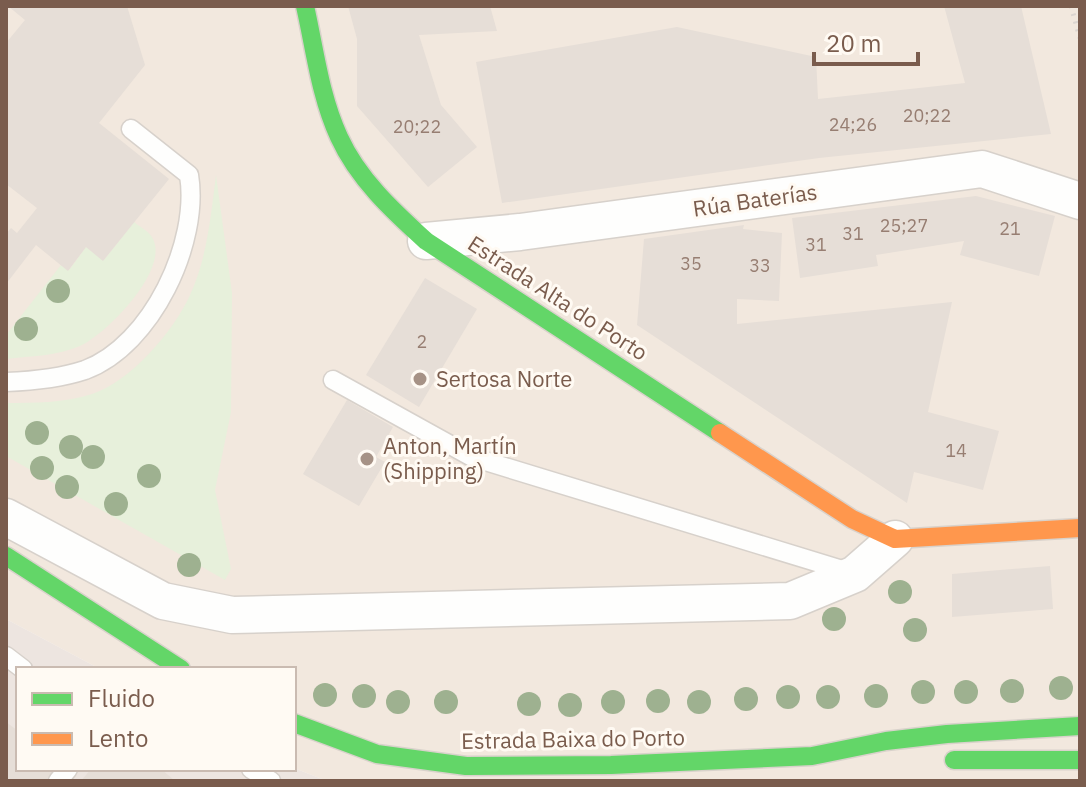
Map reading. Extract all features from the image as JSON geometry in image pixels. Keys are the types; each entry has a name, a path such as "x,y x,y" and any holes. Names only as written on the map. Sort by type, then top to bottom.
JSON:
{"main road":[{"name":"Estrada Alta do Porto","path":"305,6 332,121 356,166 382,201 426,241 852,519 895,539"},
{"path":"895,539 1080,528"},
{"path":"6,556 178,667"},
{"name":"Estrada Baixa do Porto","path":"296,724 377,754 466,766 611,765 812,756 883,761"},
{"name":"Estrada Baixa do Porto","path":"812,756 886,741 1080,726"},
{"path":"940,761 1080,760"}],"street":[{"name":"Rúa Baterías","path":"426,241 535,230 982,169 1080,201"},
{"path":"6,517 163,601 232,615 790,601 855,574 895,539"}],"lane":[{"path":"6,382 56,377 86,369 110,357 152,313 167,287 190,220 192,191 189,175 131,129"},
{"path":"333,380 472,457 855,574"},
{"path":"1036,728 1080,738"}],"path":[{"path":"1071,6 1080,38"}],"shaded area":[{"path":"6,6 1080,6 1080,781 327,781 296,769 296,667 96,667 6,619"},
{"path":"6,619 96,667 16,667 16,771 296,769 327,781 6,781"}],"green space":[{"path":"216,175 232,293 231,412 215,490 231,569 225,580 6,456 6,403 38,403 92,394 121,379 162,339 183,309 201,267"},
{"path":"134,222 152,236 156,252 144,283 119,315 80,346 53,354 6,359 6,335 61,265 69,270 86,247 104,260"}],"building":[{"path":"8,6 127,6 145,65 99,123 169,179 103,261 86,247 68,271 36,245 6,284 6,234 11,228 17,233 37,208 6,184 6,43 25,20"},
{"path":"348,6 490,6 497,31 419,35 441,105 477,147 428,187 357,106 357,39"},
{"path":"944,6 1021,6 1051,134 819,158 502,203 476,62 677,27 816,57 818,99 965,83"},
{"path":"976,196 1055,216 1039,276 960,255 964,241 876,255 878,266 800,278 792,218"},
{"path":"744,225 743,229 782,233 779,301 737,299 737,324 952,302 928,412 999,431 983,490 914,472 907,503 637,325 644,239"},
{"path":"425,278 477,309 419,407 366,375"},
{"path":"347,400 393,427 376,457 385,462 359,506 303,474"},
{"path":"1050,566 1053,609 952,617 952,574"},
{"path":"6,722 16,730 16,771 59,771 51,781 6,781"},
{"path":"89,771 163,771 175,781 81,781"}],"traffic: fast":[{"path":"305,6 332,121 356,167 389,206 426,241 720,433"},
{"path":"6,556 178,667"},
{"path":"296,724 377,754 466,766 611,765 812,756 886,741 947,734 1080,726"},
{"path":"954,760 1080,760"}],"traffic: slow":[{"path":"720,433 852,519 895,539 1080,528"}],"place":[{"name":"Sertosa Norte","path":"420,379"},
{"name":"Anton, Martín (Shipping)","path":"367,459"}]}
